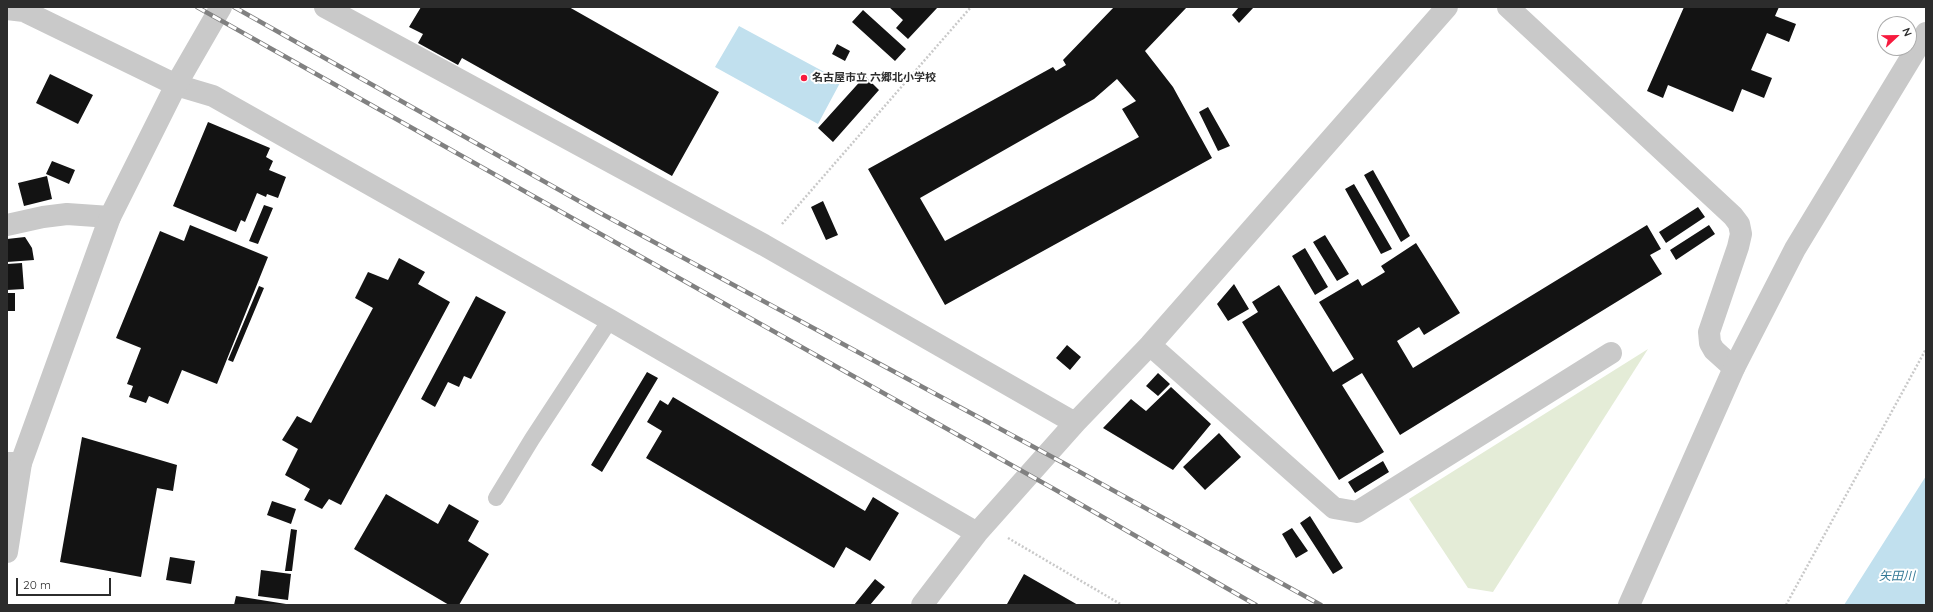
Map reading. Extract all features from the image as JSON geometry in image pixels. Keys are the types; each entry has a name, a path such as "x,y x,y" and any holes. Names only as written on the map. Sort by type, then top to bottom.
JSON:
{"street":[{"path":"7,552 14,463 110,216 176,85 221,7"},
{"path":"324,7 764,244 1075,423"},
{"path":"922,605 977,533 1075,423 1150,345 1447,7"},
{"path":"1508,7 1733,216 1739,224 1741,234 1738,247 1709,332 1710,343 1714,350 1734,368"},
{"path":"7,8 24,11 176,85 213,96 610,320 977,533"},
{"path":"1629,605 1734,368 1795,249 1926,33"},
{"path":"7,225 43,217 67,214 110,216"},
{"path":"1150,345 1334,508 1357,512 1611,353"}],"lane":[{"path":"496,498 532,439 610,320"}],"path":[{"path":"764,244 971,7"},
{"path":"1786,605 1926,349"},
{"path":"977,533 1001,534 1122,605"}],"green space":[{"path":"1648,349 1493,592 1468,588 1409,499"}],"water":[{"path":"739,26 841,81 818,124 715,67"},
{"name":"矢田川","path":"1926,476 1926,605 1844,605"}],"building":[{"path":"421,7 569,7 719,92 672,176 462,58 458,65 418,43 423,34 409,27"},
{"path":"889,7 938,7 908,39 896,28 903,20"},
{"path":"1114,7 1187,7 1145,51 1173,87 1212,158 945,305 868,169 1053,67 1056,71 1066,65 1063,60","holes":["1117,79 1136,101 1122,109 1139,137 945,241 920,198 1094,99"]},
{"path":"1239,7 1254,7 1239,23 1232,15"},
{"path":"1684,7 1779,7 1775,16 1796,24 1789,42 1767,33 1751,70 1772,78 1764,98 1742,89 1733,112 1668,85 1663,98 1647,91"},
{"path":"863,10 906,49 895,61 852,22"},
{"path":"837,44 850,51 845,61 832,54"},
{"path":"50,74 93,95 78,124 36,103"},
{"path":"865,76 879,90 833,142 818,128"},
{"path":"1208,107 1230,146 1218,151 1199,112"},
{"path":"208,122 270,148 266,157 273,161 269,170 286,177 278,198 267,194 266,197 257,193 245,222 241,220 236,232 173,206"},
{"path":"52,161 75,170 69,184 46,174"},
{"path":"1373,170 1410,236 1401,242 1364,175"},
{"path":"47,176 52,199 24,206 18,183"},
{"path":"1354,184 1392,249 1381,254 1345,189"},
{"path":"823,201 838,235 826,240 811,207"},
{"path":"264,205 273,208 258,244 249,241"},
{"path":"1698,207 1705,217 1666,243 1659,232"},
{"path":"190,225 268,257 217,384 182,370 168,404 149,396 146,403 129,397 133,386 127,384 141,348 116,338 160,231 184,241"},
{"path":"1647,225 1661,249 1650,255 1662,274 1400,435 1362,373 1342,385 1384,452 1339,480 1242,322 1258,312 1252,302 1279,285 1333,372 1354,359 1319,302 1358,279 1362,286 1385,272 1381,266 1416,243 1460,313 1424,335 1419,327 1397,341 1413,368"},
{"path":"1709,225 1715,234 1676,260 1670,250"},
{"path":"1325,235 1349,274 1337,281 1313,242"},
{"path":"25,237 32,248 34,260 7,262 7,239"},
{"path":"1305,248 1328,287 1315,295 1292,256"},
{"path":"399,258 425,272 418,284 450,302 341,505 329,499 322,509 304,500 310,489 285,475 298,449 282,440 297,416 311,423 373,308 355,298 368,272 388,280"},
{"path":"22,263 24,289 7,290 7,264"},
{"path":"1234,284 1249,309 1228,321 1217,304"},
{"path":"259,286 264,288 233,362 228,360"},
{"path":"7,293 15,293 15,311 7,311"},
{"path":"476,296 506,312 471,379 464,376 459,387 448,382 435,407 421,399"},
{"path":"1067,345 1081,357 1070,370 1056,358"},
{"path":"647,372 658,378 602,472 591,465"},
{"path":"1158,373 1170,384 1158,396 1146,386"},
{"path":"1171,387 1211,424 1173,470 1103,428 1131,399 1146,411"},
{"path":"673,397 865,511 873,497 899,513 870,561 846,547 834,568 646,458 662,431 647,422 660,400 668,405"},
{"path":"1219,433 1241,457 1205,490 1183,467"},
{"path":"82,437 177,465 173,491 157,488 141,577 60,562"},
{"path":"1383,461 1389,472 1355,493 1348,482"},
{"path":"386,494 438,524 449,504 479,521 468,541 489,554 459,605 449,605 354,549"},
{"path":"272,501 296,509 291,524 267,515"},
{"path":"1310,516 1343,568 1333,574 1300,523"},
{"path":"1292,528 1308,551 1296,558 1282,534"},
{"path":"291,529 297,530 292,571 285,571"},
{"path":"170,557 195,561 191,584 166,580"},
{"path":"261,570 291,574 288,600 258,596"},
{"path":"1024,574 1078,605 1008,605 1007,604"},
{"path":"875,579 885,587 870,605 854,605"},
{"path":"236,596 286,604 286,605 234,605"}],"railway":[{"path":"197,7 1054,489 1256,605"},
{"path":"234,7 602,214 1069,466 1321,605"}],"place":[{"name":"名古屋市立 六郷北小学校","path":"804,78"}]}
